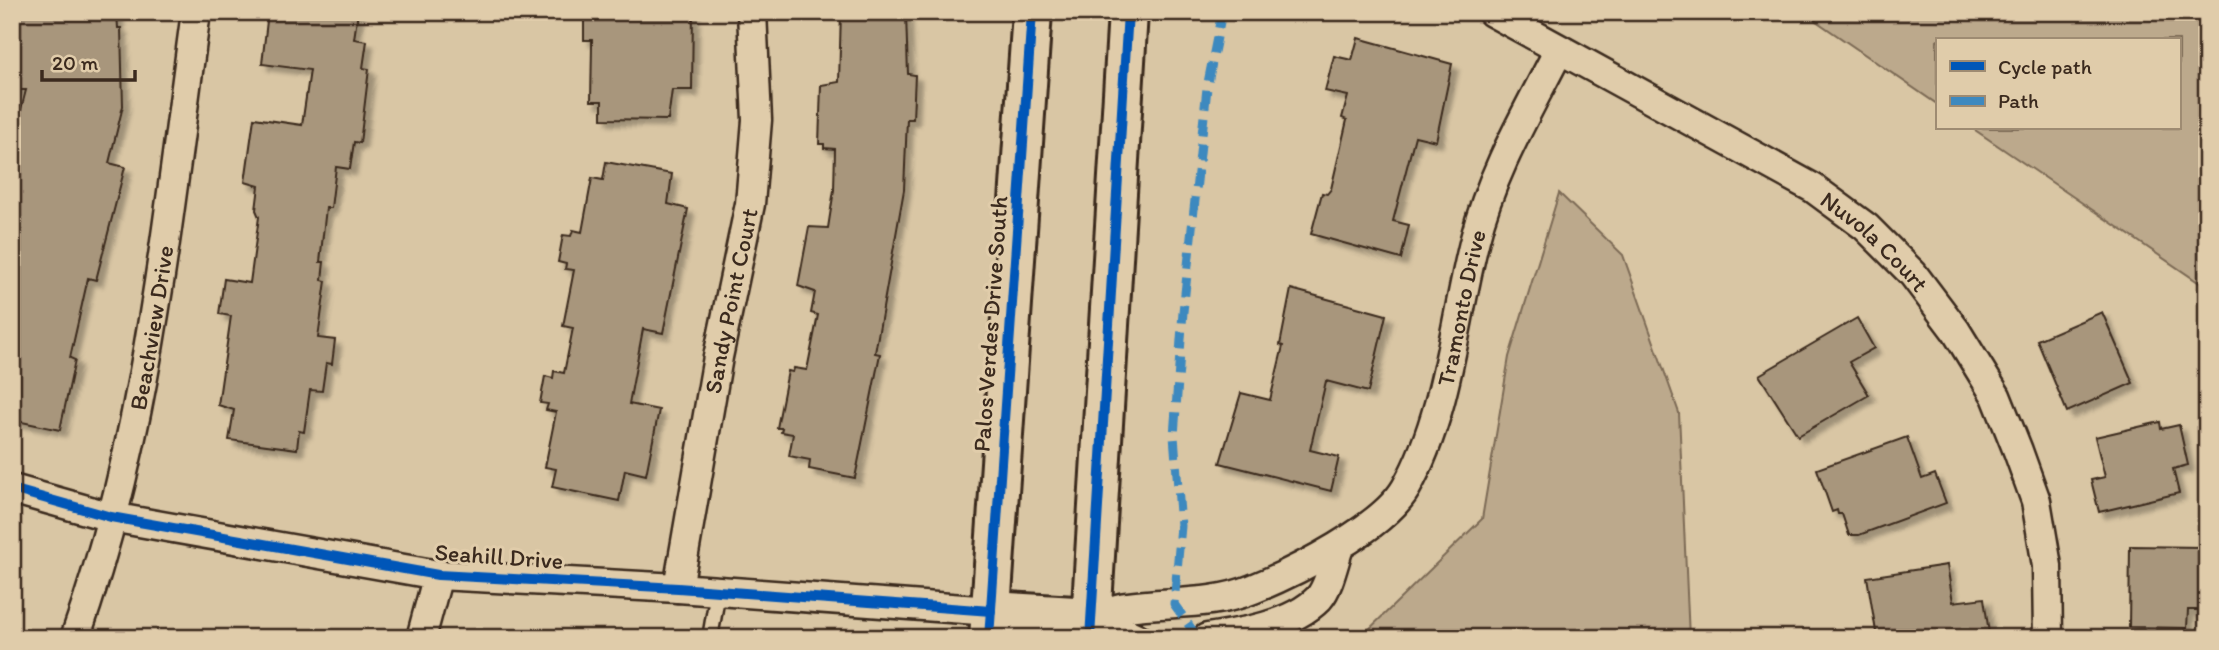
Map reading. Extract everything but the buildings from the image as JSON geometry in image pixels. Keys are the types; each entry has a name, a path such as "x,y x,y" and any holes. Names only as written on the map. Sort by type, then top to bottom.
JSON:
{"main road":[{"name":"Palos Verdes Drive South","path":"990,624 1032,12"},
{"path":"990,624 1091,627 1128,12"}],"street":[{"name":"Beachview Drive","path":"75,638 111,517 147,362 196,12"},
{"name":"Sandy Point Court","path":"678,588 718,357 750,204 757,121 752,12"},
{"name":"Nuvola Court","path":"1492,12 1813,188 1866,228 1913,274 1956,331 1996,396 2018,452 2036,501 2047,566 2048,638"},
{"name":"Tramonto Drive","path":"1091,627 1125,607 1211,601 1252,590 1339,547 1368,526 1405,491 1445,380 1475,236 1503,162 1559,50"},
{"name":"Seahill Drive","path":"12,488 111,517 438,575 718,591 990,624"},
{"path":"1206,638 1238,634 1281,622 1320,597 1339,547"},
{"path":"421,638 438,575"},
{"path":"1091,627 1137,638"}],"lane":[{"path":"710,638 718,591"}],"shaded area":[{"path":"1803,12 2207,12 2207,288 1975,130 2180,130 2180,38 1936,38 1936,103"},
{"path":"1559,193 1623,255 1679,413 1689,638 1360,638 1482,519 1509,357"}],"marked path":[{"path":"1198,638 1174,604 1181,526 1174,436 1183,312 1207,88 1222,12"}],"cycle path":[{"path":"989,638 1032,12"},
{"path":"1090,638 1128,12"},
{"path":"12,489 111,517 438,575 678,588 991,611"}]}
